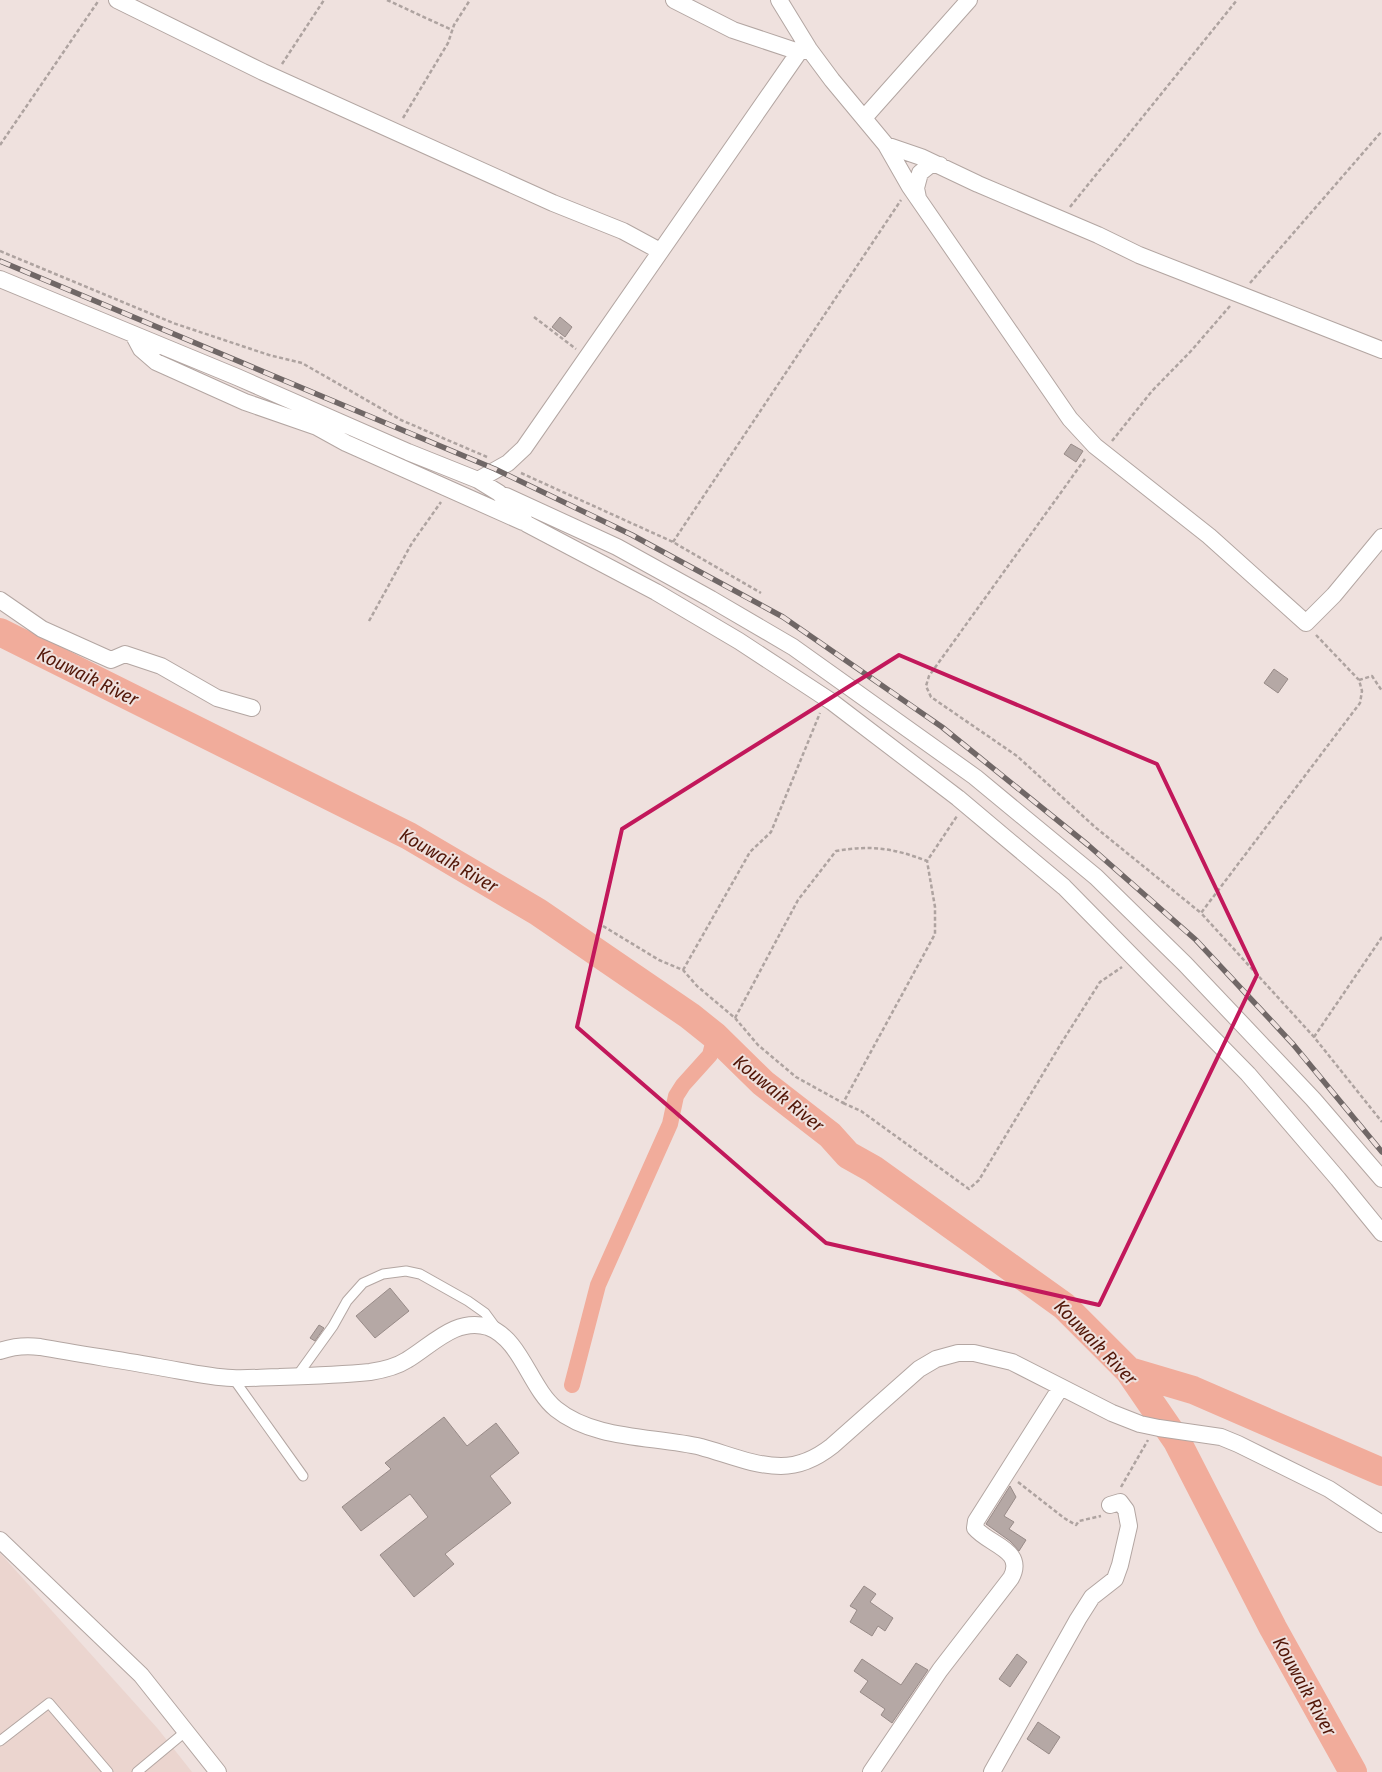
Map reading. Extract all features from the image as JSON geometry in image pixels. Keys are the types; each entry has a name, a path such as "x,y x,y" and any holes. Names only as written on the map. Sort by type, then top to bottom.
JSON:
{"street":[{"path":"117,0 274,77 553,203 623,231 660,251"},
{"path":"674,0 733,30 804,50"},
{"path":"780,0 804,50 832,80 886,145 914,192 1070,419 1095,446 1209,536 1306,623 1334,595 1382,537"},
{"path":"864,118 969,0"},
{"path":"478,480 504,465 524,448 660,251 804,50"},
{"path":"886,145 940,165 978,184 1060,218 1139,255 1382,350"},
{"path":"914,192 920,173 930,165 940,165"},
{"path":"0,279 478,480 500,493 617,547 793,647 975,777 1096,877 1172,950 1313,1099 1382,1179"},
{"path":"133,334 141,350 156,362 245,402 316,428 527,524 656,592 740,640 826,698 965,804 1064,887 1248,1074 1382,1233"},
{"path":"302,406 316,428"},
{"path":"500,493 527,524"},
{"path":"0,600 42,630 111,660 124,654 161,666 217,698 252,708"},
{"path":"0,1351 10,1347 40,1347 233,1378 370,1372 406,1361 447,1332 469,1324 491,1328 502,1336 523,1363 546,1399 554,1408 576,1423 600,1430 699,1447 752,1462 780,1466 795,1464 822,1454 919,1369 936,1359 958,1353 990,1355 1012,1362 1112,1413 1155,1427 1221,1437 1259,1453 1329,1489 1382,1524"},
{"path":"871,1772 940,1670 1016,1569 1015,1561 1008,1552 980,1534 975,1528 976,1521 1061,1387"},
{"path":"992,1772 1078,1618 1092,1597 1115,1579 1129,1526 1126,1510 1120,1502 1110,1504"},
{"path":"0,1540 141,1675 218,1772"}],"lane":[{"path":"297,1376 333,1326 347,1301 363,1283 383,1274 406,1271 420,1274 454,1292 485,1313 502,1336"},
{"path":"233,1378 304,1476"},
{"path":"0,1741 49,1703 108,1772"},
{"path":"137,1772 185,1732"}],"path":[{"path":"0,145 99,0"},
{"path":"274,77 324,0"},
{"path":"387,0 452,30"},
{"path":"396,132 448,43 452,30 470,0"},
{"path":"1060,218 1237,0"},
{"path":"673,542 914,192"},
{"path":"0,251 173,323 269,355 302,363 401,420 673,542 761,593"},
{"path":"534,316 587,357"},
{"path":"1095,446 935,668 926,686 931,697 1017,756 1094,827 1200,913 1314,1037 1382,1122"},
{"path":"369,621 412,543 450,490"},
{"path":"1200,913 1360,703 1362,691 1359,680 1306,623"},
{"path":"1359,680 1372,676 1382,692"},
{"path":"684,970 750,852 771,832 826,698"},
{"path":"843,1103 935,934 935,907 928,861 965,804"},
{"path":"735,1018 798,900 836,850 862,847 901,851 928,861"},
{"path":"603,926 659,960 684,970 697,986 735,1018 758,1045 796,1078 843,1103 861,1110 969,1189 979,1180 1100,982 1135,958"},
{"path":"1314,1037 1382,937"},
{"path":"1013,1464 1017,1466 1018,1482 1064,1518 1076,1525 1079,1521 1102,1516 1147,1444 1155,1427"}],"highlighted area":[{"path":"899,655 1157,764 1257,975 1099,1305 826,1243 577,1027 622,829"}],"shaded area":[{"path":"0,1553 158,1729 192,1772 0,1772"}],"building":[{"path":"560,317 572,327 565,337 552,327"},
{"path":"1071,444 1083,451 1076,462 1064,454"},
{"path":"1274,669 1288,679 1278,693 1264,683"},
{"path":"390,1288 409,1311 375,1338 356,1316"},
{"path":"319,1325 324,1328 315,1341 310,1338"},
{"path":"444,1417 467,1446 496,1423 519,1453 490,1476 511,1503 445,1554 454,1564 414,1597 380,1555 428,1517 410,1494 361,1531 342,1507 391,1469 385,1463"},
{"path":"1010,1486 1016,1497 1004,1516 1014,1522 1009,1529 1026,1540 1019,1551 1010,1541 986,1524"},
{"path":"864,1586 876,1594 870,1602 893,1618 885,1631 878,1626 872,1636 850,1622 857,1610 850,1606"},
{"path":"1017,1654 1027,1662 1010,1687 999,1679"},
{"path":"862,1659 901,1685 916,1663 928,1670 892,1723 881,1715 885,1709 860,1692 868,1681 854,1671"},
{"path":"1038,1722 1060,1737 1049,1754 1027,1739"}],"waterway":[{"name":"Kouwaik River","path":"0,632 409,836 538,912 690,1016 715,1036 763,1083 830,1135 848,1155 873,1169 1064,1306 1129,1371 1177,1441 1273,1628 1353,1772"},
{"path":"572,1385 598,1285 670,1124 676,1096 683,1085 710,1055 715,1036"},
{"path":"1129,1371 1193,1390 1382,1472"}],"railway":[{"path":"0,261 495,469 632,535 783,617 942,727 1088,845 1196,940 1292,1043 1382,1152"}]}
